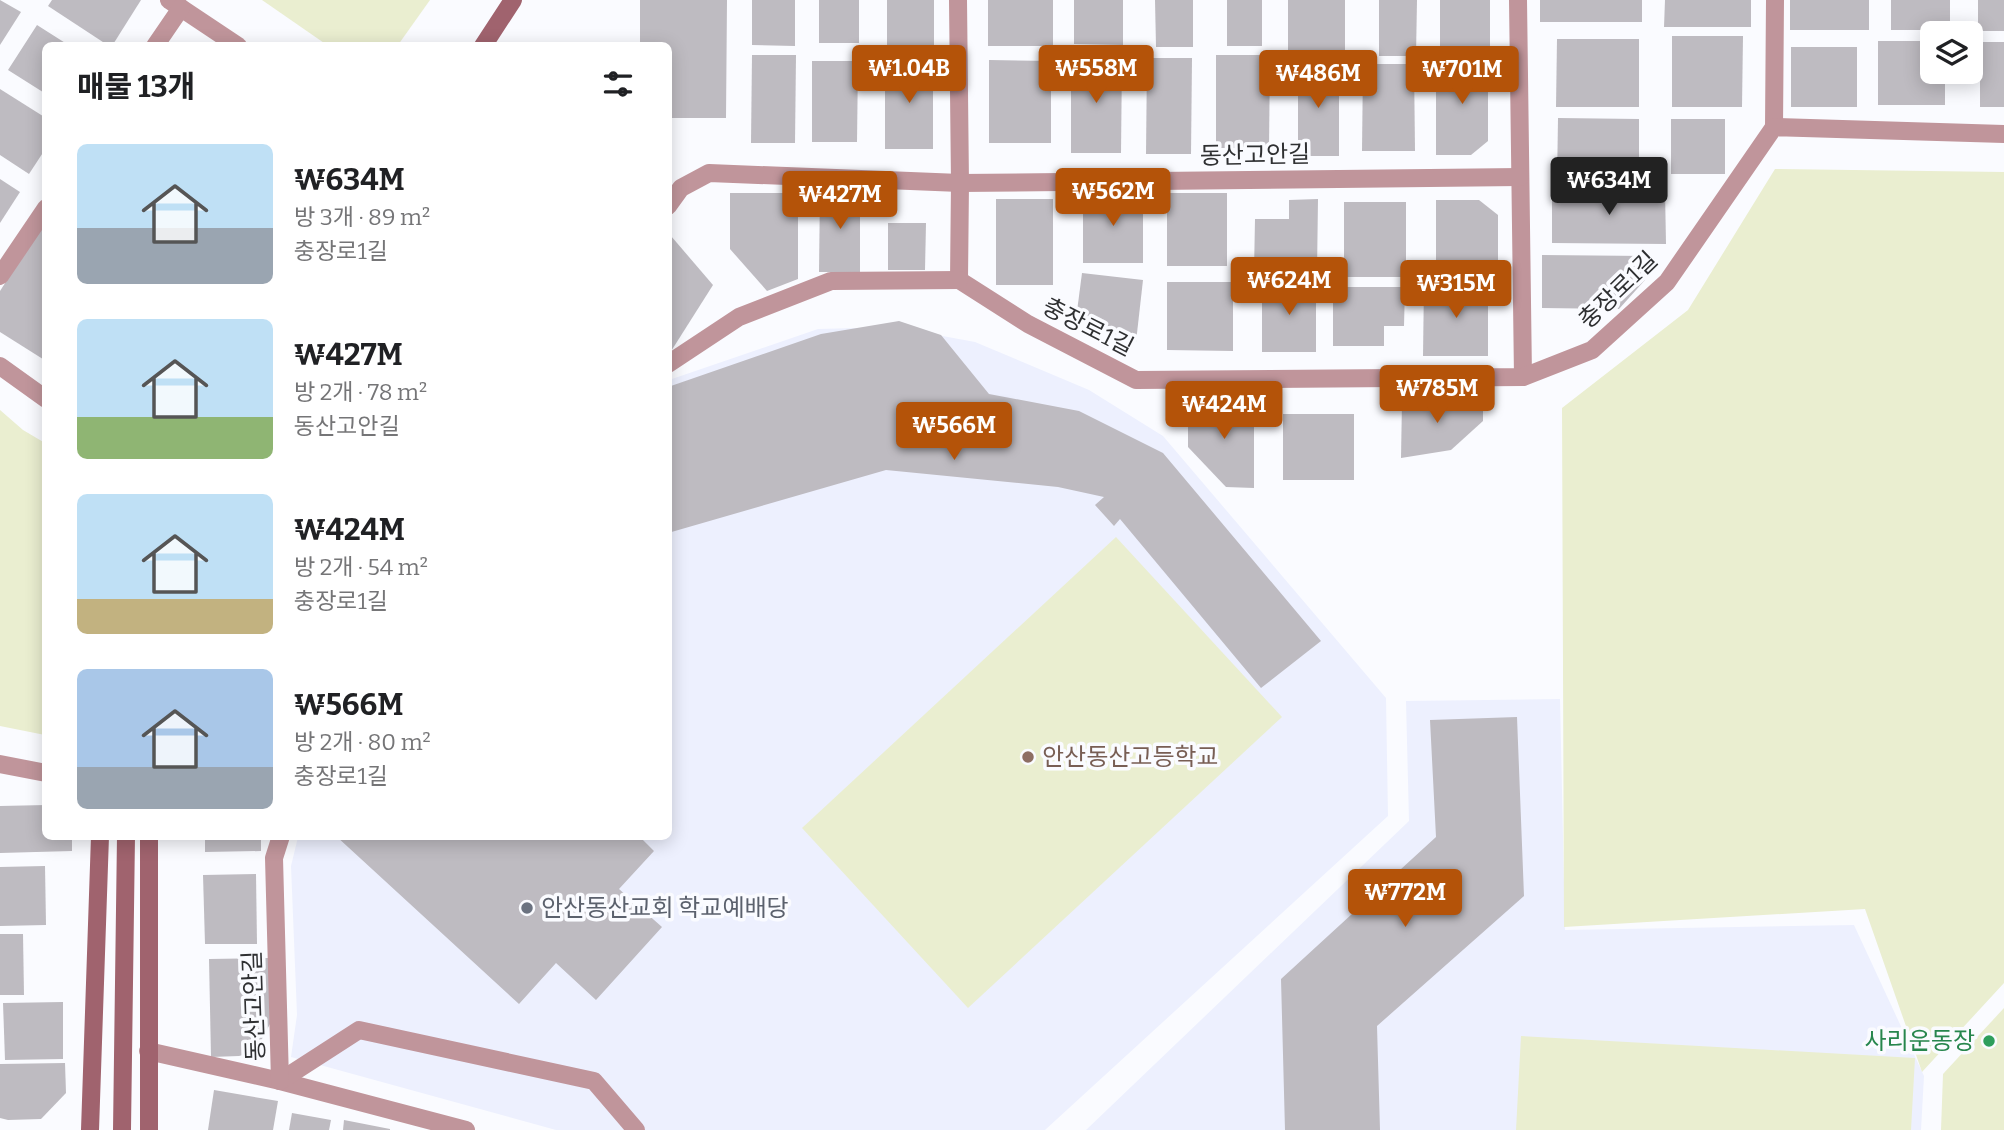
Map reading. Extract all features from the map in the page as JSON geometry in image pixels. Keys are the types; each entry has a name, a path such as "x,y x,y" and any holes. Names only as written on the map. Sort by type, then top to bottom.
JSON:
{"street":[{"path":"486,42 513,0"},
{"path":"672,361 739,317 831,281 959,280 958,0"},
{"path":"1518,0 1523,377"},
{"path":"1775,0 1774,127 2004,134"},
{"path":"157,42 175,4 232,42"},
{"name":"충장로1길","path":"959,280 1028,324 1136,380 1523,377 1592,350 1667,282 1774,127"},
{"name":"동산고안길","path":"672,200 681,188 709,173 960,183 1520,177"},
{"path":"0,276 42,214"},
{"path":"0,366 42,395"},
{"path":"0,764 42,772"},
{"path":"90,1130 100,840"},
{"path":"122,1130 126,840"},
{"path":"149,840 149,1130"},
{"name":"동산고안길","path":"148,1051 281,1081 274,858 280,840"},
{"path":"281,1081 359,1030 594,1081 636,1130"},
{"path":"281,1081 466,1130"}],"shaded area":[{"name":"안산동산고등학교","path":"894,327 975,342 1089,390 1163,436 1386,698 1388,816 1045,1130 556,1130 291,1057 297,1015 291,866 297,840 672,840 672,379 818,329"},
{"path":"1560,699 1565,930 1854,925 1924,1076 1921,1130 1086,1130 1409,821 1406,701"}],"green space":[{"path":"262,0 430,0 400,42 323,42"},
{"path":"1775,169 2004,172 2004,983 1922,1072 1865,909 1564,927 1562,408 1688,310"},
{"path":"0,410 23,430 42,441 42,734 0,726"},
{"path":"1116,537 1282,717 968,1008 802,828"},
{"name":"사리운동장","path":"2004,1008 2004,1130 1941,1130 1943,1074"},
{"path":"1521,1036 1915,1058 1911,1130 1516,1130"}],"building":[{"path":"0,0 21,12 0,45"},
{"path":"52,0 141,0 115,42 103,42 48,6"},
{"path":"640,0 727,0 726,118 672,118 672,42 640,42"},
{"path":"752,0 795,0 795,46 752,45"},
{"path":"819,0 859,0 859,43 819,43"},
{"path":"887,0 934,0 934,50 887,50"},
{"path":"988,0 1053,0 1053,46 988,46"},
{"path":"1074,0 1123,0 1123,45 1074,44"},
{"path":"1155,0 1193,0 1193,47 1156,47"},
{"path":"1227,0 1262,0 1262,46 1227,46"},
{"path":"1288,0 1345,0 1345,52 1288,51"},
{"path":"1379,0 1417,0 1416,56 1379,56"},
{"path":"1440,0 1490,0 1490,51 1440,51"},
{"path":"1540,0 1642,0 1642,22 1540,22"},
{"path":"1665,0 1751,0 1751,27 1664,27"},
{"path":"1790,0 1869,0 1869,30 1790,30"},
{"path":"1891,0 1950,0 1950,21 1920,21 1920,30 1891,30"},
{"path":"1978,0 2004,0 2004,31 1983,31 1983,21 1978,21"},
{"path":"37,25 64,42 42,42 42,91 8,70"},
{"path":"1672,36 1743,36 1742,107 1672,107"},
{"path":"1557,39 1639,39 1639,107 1556,107"},
{"path":"1878,41 1920,41 1920,84 1945,84 1945,105 1878,105"},
{"path":"1983,42 2004,42 2004,107 1980,107"},
{"path":"1791,47 1857,47 1857,107 1791,107"},
{"path":"752,55 796,55 795,143 751,143"},
{"path":"1216,55 1270,55 1269,148 1216,148"},
{"path":"1071,58 1122,58 1121,153 1071,153"},
{"path":"1147,58 1192,58 1191,154 1146,154"},
{"path":"1436,59 1488,59 1488,141 1471,155 1436,155"},
{"path":"989,60 1051,61 1051,143 989,143"},
{"path":"812,61 858,61 857,142 812,142"},
{"path":"933,61 933,149 885,149 885,62"},
{"path":"1298,63 1339,63 1339,156 1298,156"},
{"path":"1363,64 1414,64 1415,151 1362,151"},
{"path":"0,89 42,115 42,154 29,174 0,155"},
{"path":"1558,118 1639,119 1639,183 1557,183"},
{"path":"1671,119 1725,119 1725,174 1671,174"},
{"path":"0,179 20,192 0,223"},
{"path":"820,190 860,190 860,272 819,272"},
{"path":"1552,191 1665,191 1666,244 1552,243"},
{"path":"730,193 798,193 798,279 767,291 730,249"},
{"path":"1167,193 1227,193 1227,266 1167,266"},
{"path":"1083,194 1143,194 1143,263 1083,263"},
{"path":"996,199 1053,199 1053,285 996,285"},
{"path":"1318,199 1317,272 1254,272 1255,219 1289,219 1289,200"},
{"path":"1436,200 1479,200 1498,215 1498,273 1436,273"},
{"path":"1344,202 1406,202 1406,277 1344,277"},
{"path":"888,223 926,223 925,270 888,270"},
{"path":"42,227 42,358 0,332 0,291"},
{"path":"672,237 713,285 672,350"},
{"path":"1542,255 1646,256 1645,280 1619,309 1542,308"},
{"path":"1082,273 1143,280 1136,342 1076,319"},
{"path":"1167,282 1233,282 1233,351 1167,350"},
{"path":"1262,282 1316,282 1316,352 1262,352"},
{"path":"1424,283 1488,284 1488,356 1423,356"},
{"path":"1333,287 1405,287 1404,326 1384,326 1384,346 1333,346"},
{"path":"899,321 941,335 989,394 1079,411 1163,453 1321,641 1261,688 1120,519 1114,526 1095,505 1104,497 1058,487 886,470 672,532 672,386 821,334"},
{"path":"1402,401 1483,402 1483,421 1451,450 1401,458"},
{"path":"1188,403 1254,403 1254,488 1226,487 1188,447"},
{"path":"1283,414 1354,414 1354,480 1283,480"},
{"path":"1517,717 1524,896 1377,1026 1380,1130 1285,1130 1281,979 1436,837 1430,720"},
{"path":"42,805 42,840 72,840 72,851 0,853 0,806"},
{"path":"205,840 261,840 261,851 205,852"},
{"name":"안산동산교회 학교예배당","path":"340,840 643,840 654,851 619,889 662,927 596,1000 556,963 519,1004"},
{"path":"45,866 46,925 0,926 0,867"},
{"path":"256,874 257,944 205,944 203,875"},
{"path":"0,934 23,934 24,995 0,995"},
{"path":"269,958 270,1024 255,1052 239,1056 211,1057 209,959"},
{"path":"63,1002 63,1059 5,1060 3,1003"},
{"path":"65,1063 66,1093 41,1119 0,1118 0,1064"},
{"path":"214,1090 278,1101 273,1130 208,1130"},
{"path":"292,1113 331,1120 329,1130 289,1130"},
{"path":"344,1120 390,1129 390,1130 343,1130"}],"place":[{"name":"안산동산고등학교","path":"1028,757"},
{"name":"안산동산교회 학교예배당","path":"527,908"},
{"name":"사리운동장","path":"1989,1041"}]}
